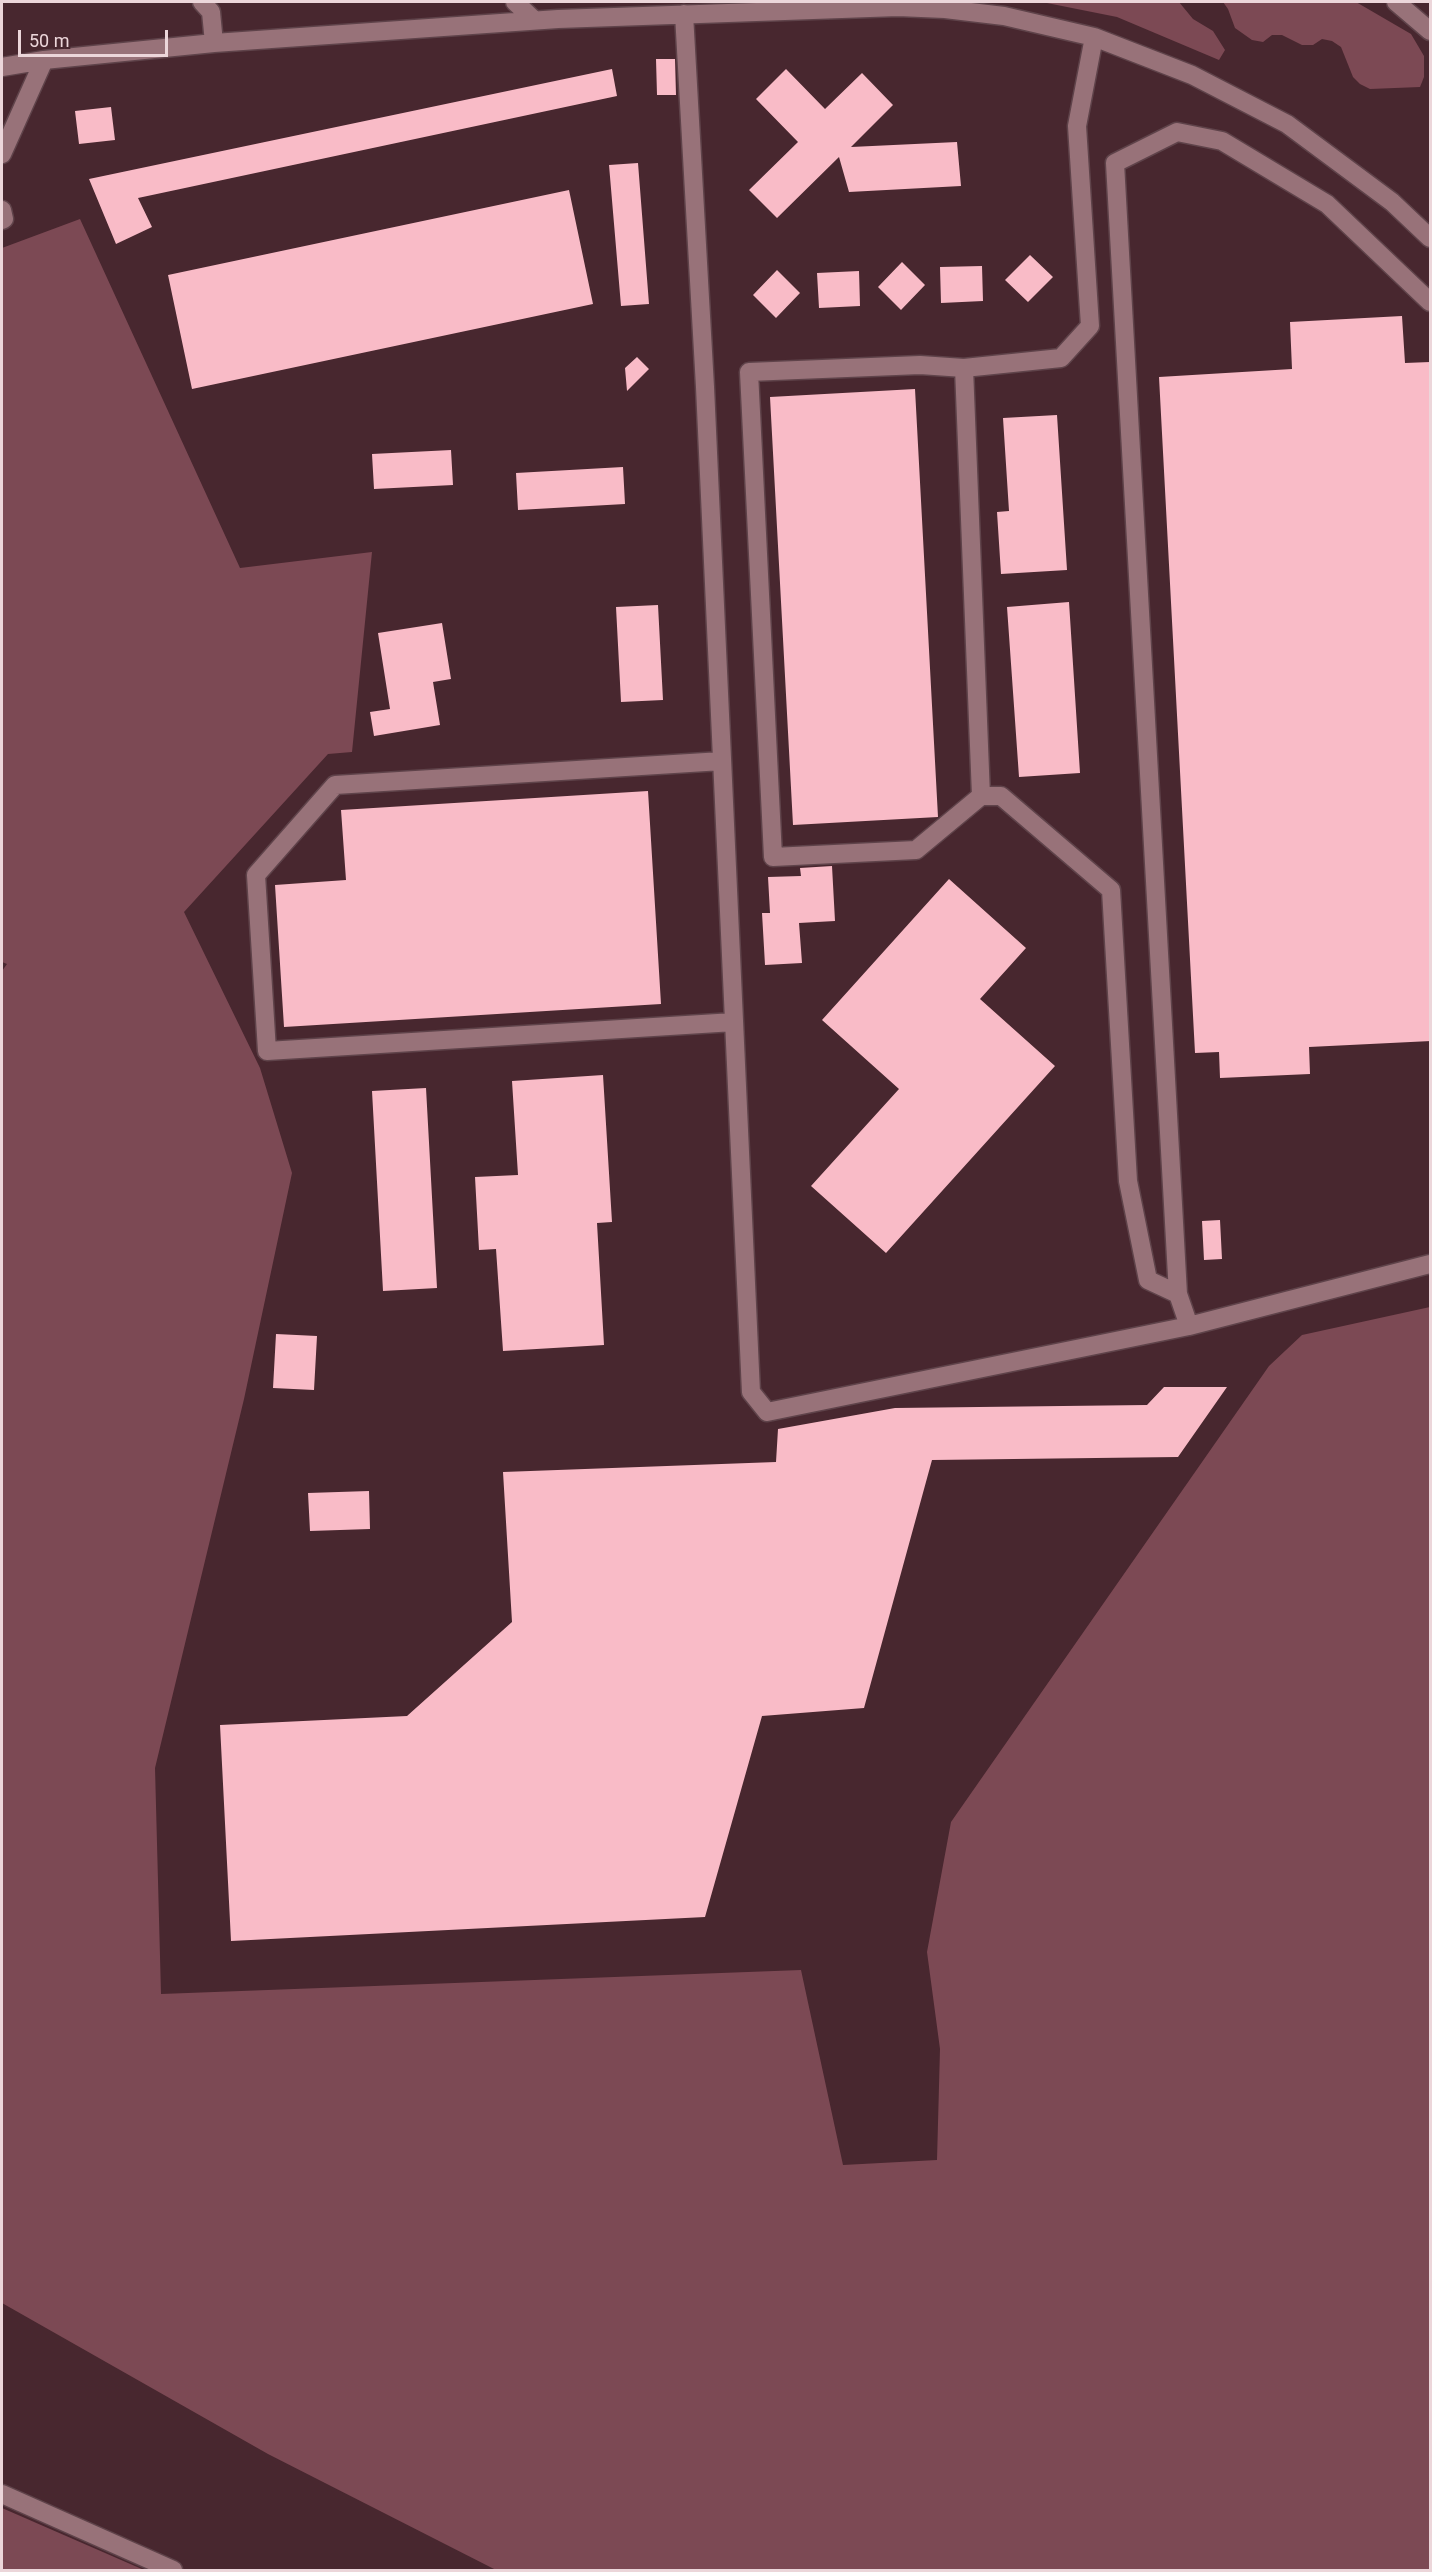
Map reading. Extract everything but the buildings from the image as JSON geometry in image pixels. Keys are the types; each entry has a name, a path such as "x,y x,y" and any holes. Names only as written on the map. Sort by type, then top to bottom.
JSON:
{"street":[{"path":"202,2 211,12 214,43"},
{"path":"515,2 534,20"},
{"path":"1396,2 1431,31"},
{"path":"2,67 44,60 214,43 534,20 898,7 945,9 1004,16 1094,37 1192,75 1287,124 1392,202 1431,238"},
{"path":"684,14 706,399 751,1392 767,1412 1189,1326 1431,1264"},
{"path":"1094,37 1077,126 1090,326 1061,358 963,368 920,365 749,372 773,857 915,850 981,796 1001,796 1111,890 1128,1181 1148,1280 1178,1294"},
{"path":"2,154 44,60"},
{"path":"1189,1326 1178,1294 1115,163 1177,132 1222,141 1327,204 1431,302"},
{"path":"2,210 4,219 2,220"},
{"path":"963,368 981,796"},
{"path":"722,762 335,785 256,875 267,1051 734,1022"},
{"path":"2,2494 173,2571"}],"shaded area":[{"path":"1042,2 1179,2 1193,19 1213,31 1225,50 1219,60 1117,17"},
{"path":"1223,2 1356,2 1411,34 1424,56 1424,77 1420,87 1370,89 1360,84 1353,77 1341,47 1332,41 1322,39 1313,45 1302,45 1282,35 1272,35 1263,42 1252,40 1235,28"},
{"path":"80,219 240,568 372,552 352,752 328,754 184,912 260,1068 292,1173 244,1399 155,1768 161,1994 801,1970 843,2165 937,2160 940,2049 927,1952 951,1822 1269,1366 1302,1335 1430,1307 1430,2570 496,2570 268,2454 2,2303 2,971 7,964 2,962 2,248"},
{"path":"2,2508 144,2570 2,2570"}]}
